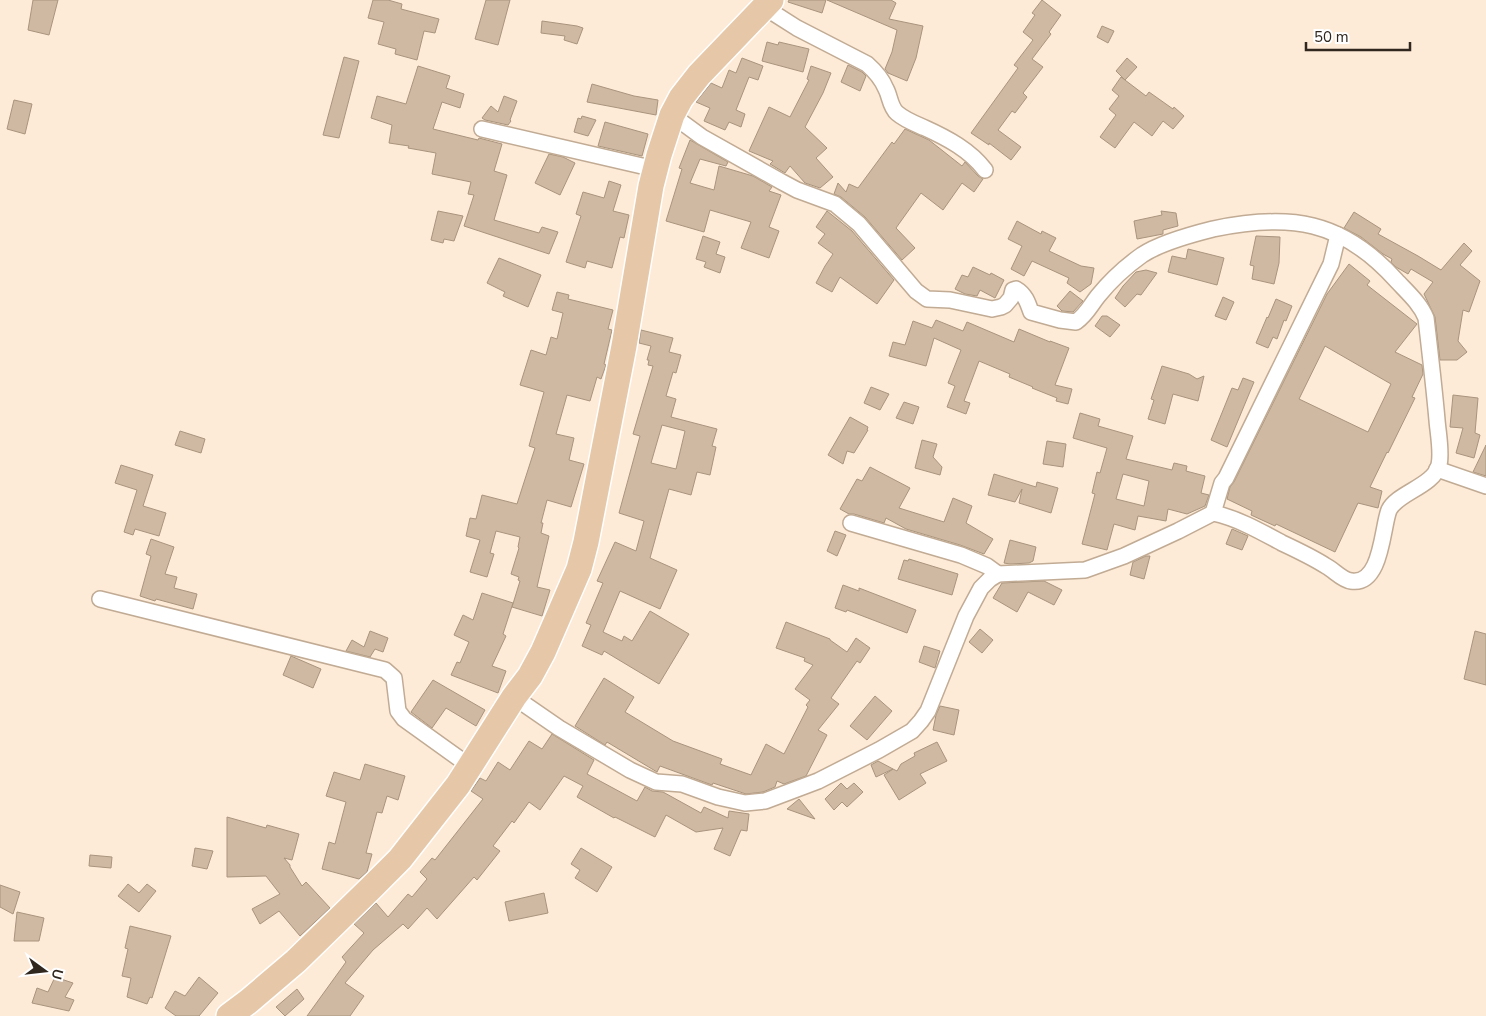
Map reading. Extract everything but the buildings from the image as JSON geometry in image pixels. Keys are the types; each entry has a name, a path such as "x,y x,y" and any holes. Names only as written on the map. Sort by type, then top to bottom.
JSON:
{"main road":[{"path":"229,1016 296,961 400,859 471,766 514,697 530,676 543,652 579,569 586,542 624,346 651,186 672,115 681,98 699,75 768,3"}],"street":[{"path":"768,3 797,28 868,64 877,72 886,88 893,109 897,113 909,121 943,136 978,160 985,170"},
{"path":"514,697 558,728 630,770 656,782 682,784 718,797 745,802 765,801 818,781 912,731 928,711 966,616 990,579 998,574 1085,570 1124,556 1213,513 1227,516 1260,531 1327,566 1345,579 1354,582 1365,577 1376,563 1380,554 1391,507 1420,486 1438,469 1438,437 1424,313 1418,303 1381,263 1360,246 1321,227 1269,221 1241,224 1197,233 1156,248 1143,254 1113,278 1085,316 1076,322 1060,320 1031,312 1026,298 1016,289 1013,290 1005,305 1001,308 992,309 950,300 926,299 916,291 859,224 835,204 782,182 702,137 672,115"},
{"path":"482,129 655,169"},
{"path":"1213,513 1222,483 1331,264 1338,235"},
{"path":"1438,469 1486,486"},
{"path":"851,523 961,556 988,566 998,574"},
{"path":"100,599 385,670 394,678 398,707 404,719 471,766"}]}
